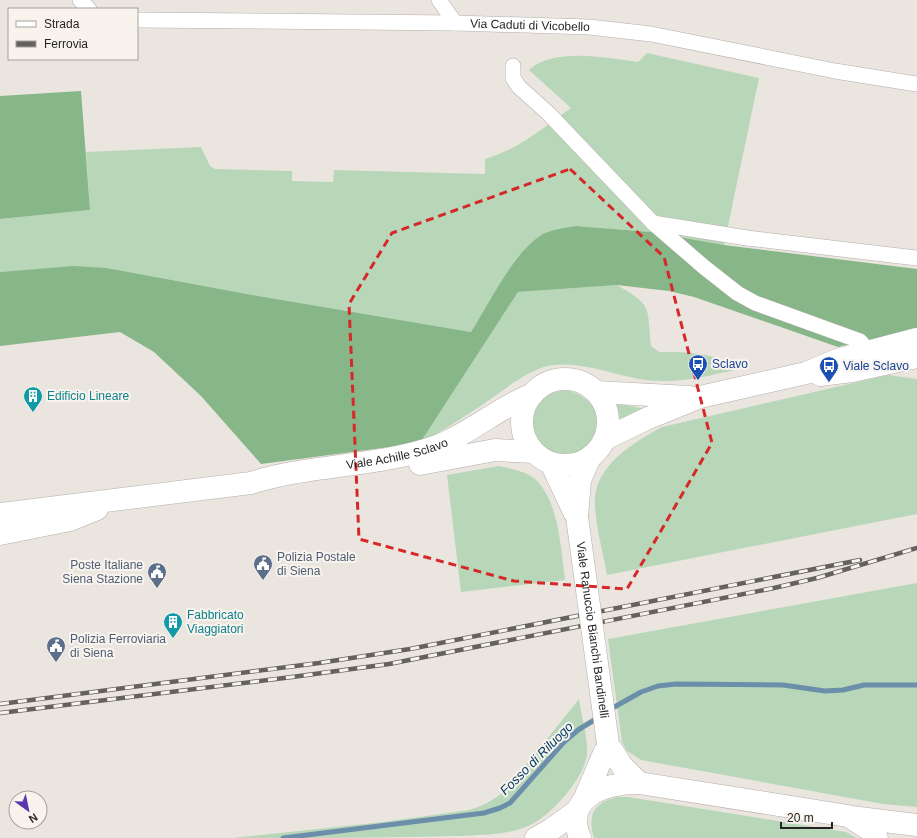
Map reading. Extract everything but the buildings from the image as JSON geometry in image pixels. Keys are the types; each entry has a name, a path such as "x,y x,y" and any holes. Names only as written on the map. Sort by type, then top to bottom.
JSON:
{"main road":[{"name":"Viale Achille Sclavo","path":"251,483 273,486 292,485 377,472 483,451 509,450 571,464 590,457 599,449 605,439 646,419 700,397 806,374 832,361 917,339"},
{"name":"Viale Achille Sclavo","path":"806,374 820,376 838,374 915,356"},
{"name":"Viale Achille Sclavo","path":"0,514 116,498 251,483 286,474 407,455 426,450 452,439 512,404 533,394 542,386 552,382 564,380 576,381 587,385 596,392 700,397"},
{"path":"596,392 603,402 607,414 608,427 605,439"},
{"path":"533,394 527,403 522,424 528,444 543,458"},
{"name":"Viale Ranuccio Bianchi Bandinelli","path":"590,457 580,480 577,517 608,744 622,766 639,783"},
{"name":"Viale Ranuccio Bianchi Bandinelli","path":"543,458 577,517"},
{"path":"0,534 70,520 92,512 116,498"},
{"path":"580,838 575,820 608,744"},
{"path":"536,838 552,829 599,790 612,786 639,783 848,816 917,824"},
{"path":"848,816 870,830 877,838"}],"street":[{"path":"80,0 88,8"},
{"path":"439,0 455,23"},
{"name":"Via Caduti di Vicobello","path":"138,20 565,25 633,31 915,87"},
{"path":"513,66 513,78 516,84 548,113 653,223 742,296 763,307 860,341 868,351 915,356"},
{"path":"653,223 747,238 917,258"}],"highlighted area":[{"path":"570,169 664,257 712,443 627,589 514,581 359,539 349,304 392,233"}],"green space":[{"path":"647,53 759,78 724,245 651,232 576,226 525,249 471,332 247,294 107,268 55,268 0,272 0,219 90,210 86,152 201,147 210,166 215,169 292,171 292,181 333,182 334,170 485,174 485,159 520,144 571,108 529,70 552,58 581,56 638,62"},
{"path":"81,91 90,210 0,219 0,96"},
{"path":"576,226 651,232 724,245 917,269 917,329 838,347 694,297 669,291 617,285 518,292 420,443 261,464 201,396 154,352 120,332 0,346 0,272 73,266 107,268 247,294 471,332 512,265 532,242 547,232"},
{"path":"617,285 643,303 648,315 651,346 659,352 680,352 710,356 730,363 739,369 693,379 658,381 634,378 582,366 557,365 544,367 524,376 466,416 420,443 518,292"},
{"path":"888,375 917,379 917,514 607,575 597,522 595,505 596,491 600,479 607,468 617,457 639,440 662,427"},
{"path":"566,390 582,396 588,401 596,413 598,420 595,437 591,443 579,452 571,454 555,453 541,447 536,442 532,428 533,413 536,406 546,396 558,391"},
{"path":"616,403 650,410 621,424"},
{"path":"499,466 528,474 544,489 550,501 558,527 565,580 461,592 447,475"},
{"path":"917,583 917,807 883,804 641,760 627,751 622,742 608,639"},
{"path":"579,699 586,741 587,753 585,763 574,784 556,805 537,821 528,826 503,833 469,836 375,838 233,838 383,822 469,810 480,806 494,799 507,789"},
{"path":"618,797 628,797 846,832 857,838 594,838 591,823 594,811 603,802"}],"waterway":[{"name":"Fosso di Riluogo","path":"609,710 641,692 658,686 676,684 783,685 825,691 843,690 864,685 917,685"},
{"name":"Fosso di Riluogo","path":"283,838 484,813 500,808 510,803 564,742 578,730 599,717"}],"railway":[{"path":"0,713 389,664 774,588 817,578 917,548"},
{"path":"0,704 319,663 410,649 860,560"}],"place":[{"name":"Sclavo","path":"698,381"},
{"name":"Viale Sclavo","path":"829,383"},
{"name":"Edificio Lineare","path":"33,413"},
{"name":"Polizia Postale di Siena","path":"263,581"},
{"name":"Poste Italiane Siena Stazione","path":"157,589"},
{"name":"Fabbricato Viaggiatori","path":"173,639"},
{"name":"Polizia Ferroviaria di Siena","path":"56,663"}]}
